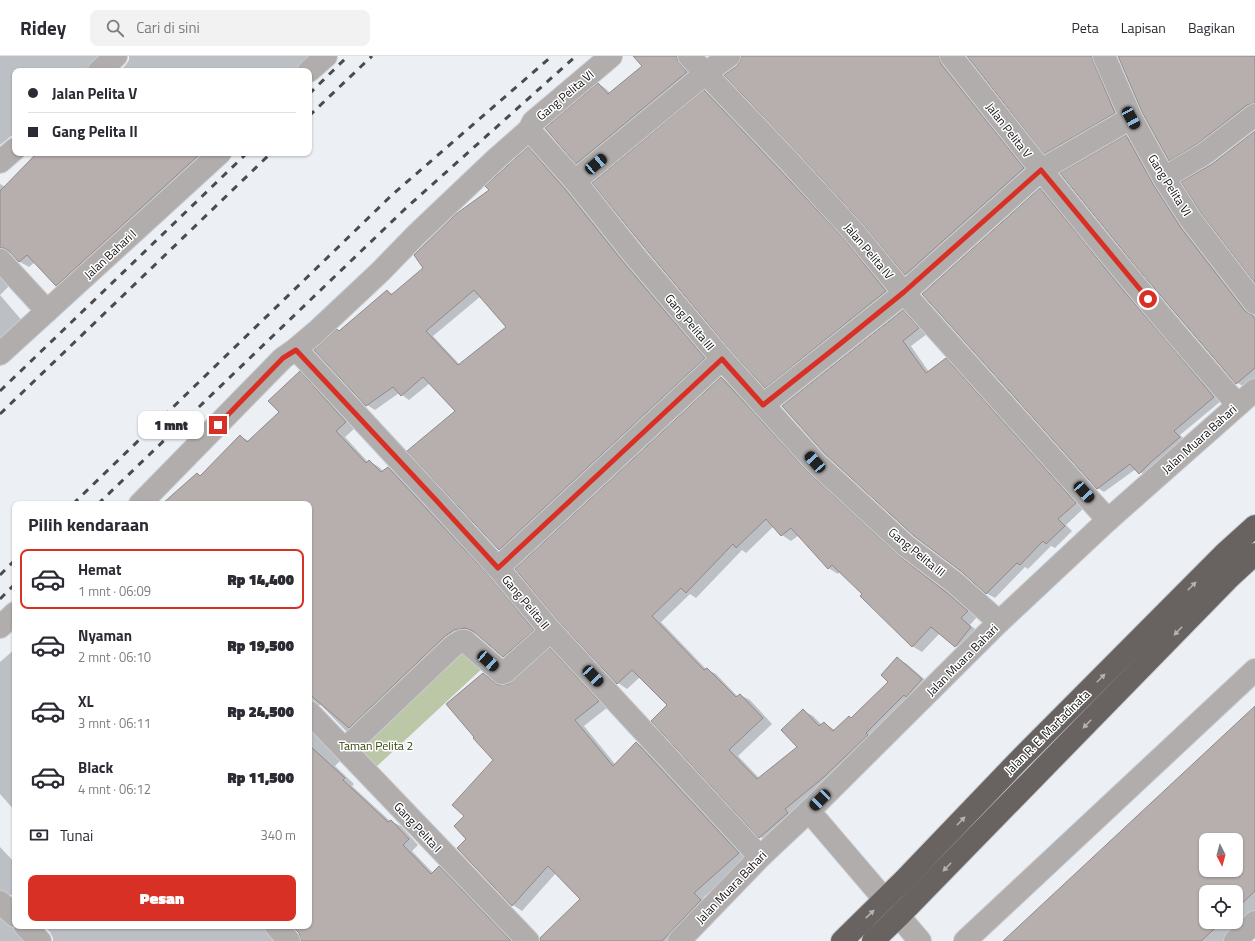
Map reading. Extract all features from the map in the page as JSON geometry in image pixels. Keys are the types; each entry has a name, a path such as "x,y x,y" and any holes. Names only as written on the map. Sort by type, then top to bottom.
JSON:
{"highway":[{"name":"Jalan R. E. Martadinata","path":"842,941 1224,554 1255,526"},
{"name":"Jalan R. E. Martadinata","path":"873,941 1222,585 1255,554"}],"street":[{"path":"102,68 116,56"},
{"path":"312,68 326,56"},
{"name":"Gang Pelita VI","path":"296,350 380,272 416,235 496,159 533,134 531,126 534,122 611,56"},
{"name":"Jalan Pelita IV","path":"689,56 819,194 904,292 1108,520"},
{"path":"575,181 706,73 729,56"},
{"name":"Jalan Pelita V","path":"951,56 1041,170 1180,338 1238,405"},
{"name":"Gang Pelita VI","path":"1104,56 1131,118 1164,178 1191,220 1255,303"},
{"path":"1164,178 1204,154 1255,115"},
{"path":"763,405 904,292 1041,170 1131,118"},
{"name":"Gang Pelita III","path":"533,134 575,181 634,255 722,359 815,462 901,541 954,582 999,622"},
{"path":"0,162 12,152"},
{"name":"Jalan Bahari I","path":"0,354 217,156"},
{"path":"0,260 47,311"},
{"path":"143,501 283,358 296,350"},
{"name":"Gang Pelita II","path":"296,350 498,568 551,632 760,857"},
{"path":"498,568 722,359"},
{"name":"Jalan Muara Bahari","path":"680,941 760,857 809,811 999,622 1108,520 1255,390"},
{"path":"345,749 453,646 461,641 465,640 502,673 551,632"},
{"path":"965,941 1255,670"},
{"name":"Gang Pelita I","path":"312,715 528,941"},
{"path":"809,811 920,941"},
{"path":"0,902 12,913"},
{"path":"1235,941 1255,922"},
{"path":"28,929 40,941"},
{"path":"279,929 289,941"}],"green space":[{"name":"Taman Pelita 2","path":"463,644 486,665 375,768 354,744"}],"building":[{"path":"633,56 677,56 680,64 687,72 576,164 545,128 598,83 608,94 642,66"},
{"path":"741,56 939,56 941,64 1024,168 905,275 862,223 724,75 737,66"},
{"path":"967,56 1092,56 1115,113 1044,154"},
{"path":"1118,56 1255,56 1255,103 1247,105 1197,144 1169,161 1142,112"},
{"path":"704,90 844,239 886,291 765,388 731,351 592,183"},
{"path":"1255,131 1255,283 1201,213 1181,182 1212,164"},
{"path":"1126,135 1153,184 1181,228 1245,311 1252,315 1255,319 1255,368 1236,384 1137,268 1060,173"},
{"path":"528,147 565,189 624,263 705,358 499,550 407,451 455,411 423,377 401,396 393,387 366,406 314,350 337,329 339,331 387,290 391,295 423,268 414,255 456,214 489,190 485,186","holes":["474,290 506,327 458,365 426,331"]},
{"path":"34,156 198,156 56,286 27,255 19,262 9,251 4,248 0,248 0,191"},
{"path":"1040,188 1118,284 1214,397 1174,431 1180,437 1139,474 1130,464 1097,489 922,294"},
{"path":"903,310 919,328 903,341 926,373 946,358 1076,503 1058,519 1065,526 1046,544 1043,541 1020,565 1017,563 986,594 962,572 914,536 824,453 782,406"},
{"path":"300,371 346,422 336,431 366,463 369,460 381,472 388,467 489,576 534,630 503,657 473,631 465,628 454,630 444,637 349,728 312,697 312,501 165,501 197,473 200,476 240,435 247,442 279,412 268,401"},
{"path":"721,377 807,471 898,555 968,611 961,618 971,627 955,647 931,627 912,647 860,596 862,594 832,565 828,569 791,528 781,536 766,519 736,548 733,544 686,593 681,588 652,616 704,670 707,668 736,697 740,694 763,718 729,750 757,779 797,747 781,730 803,709 819,726 824,722 833,731 849,716 851,718 888,682 881,675 897,657 922,679 906,697 904,695 866,733 868,735 824,777 785,809 788,813 759,838 651,721 667,705 632,670 617,684 560,623 515,569"},
{"path":"550,648 599,701 575,720 613,766 636,742 739,853 694,893 701,900 662,941 540,941 540,938 580,899 548,866 512,906 457,848 466,839 454,826 464,816 452,805 493,760 446,704 483,673 499,685 509,684"},
{"path":"1255,706 1255,891 1243,902 1243,885 1199,885 1199,929 1214,929 1201,941 1003,941"},
{"path":"312,748 345,778 343,780 388,822 391,820 409,839 403,845 431,874 439,866 511,941 301,941 299,933 295,929 312,929"}],"railway":[{"path":"312,91 348,56"},
{"path":"312,113 372,56"},
{"path":"76,501 393,194 552,56"},
{"path":"101,501 406,208 576,56"},
{"path":"0,391 244,156"},
{"path":"0,414 268,156"},
{"path":"0,575 12,563"},
{"path":"0,599 12,587"}],"route":[{"path":"218,425 283,358 296,350 498,568 722,359 763,405 904,292 1041,170 1148,299"}]}
